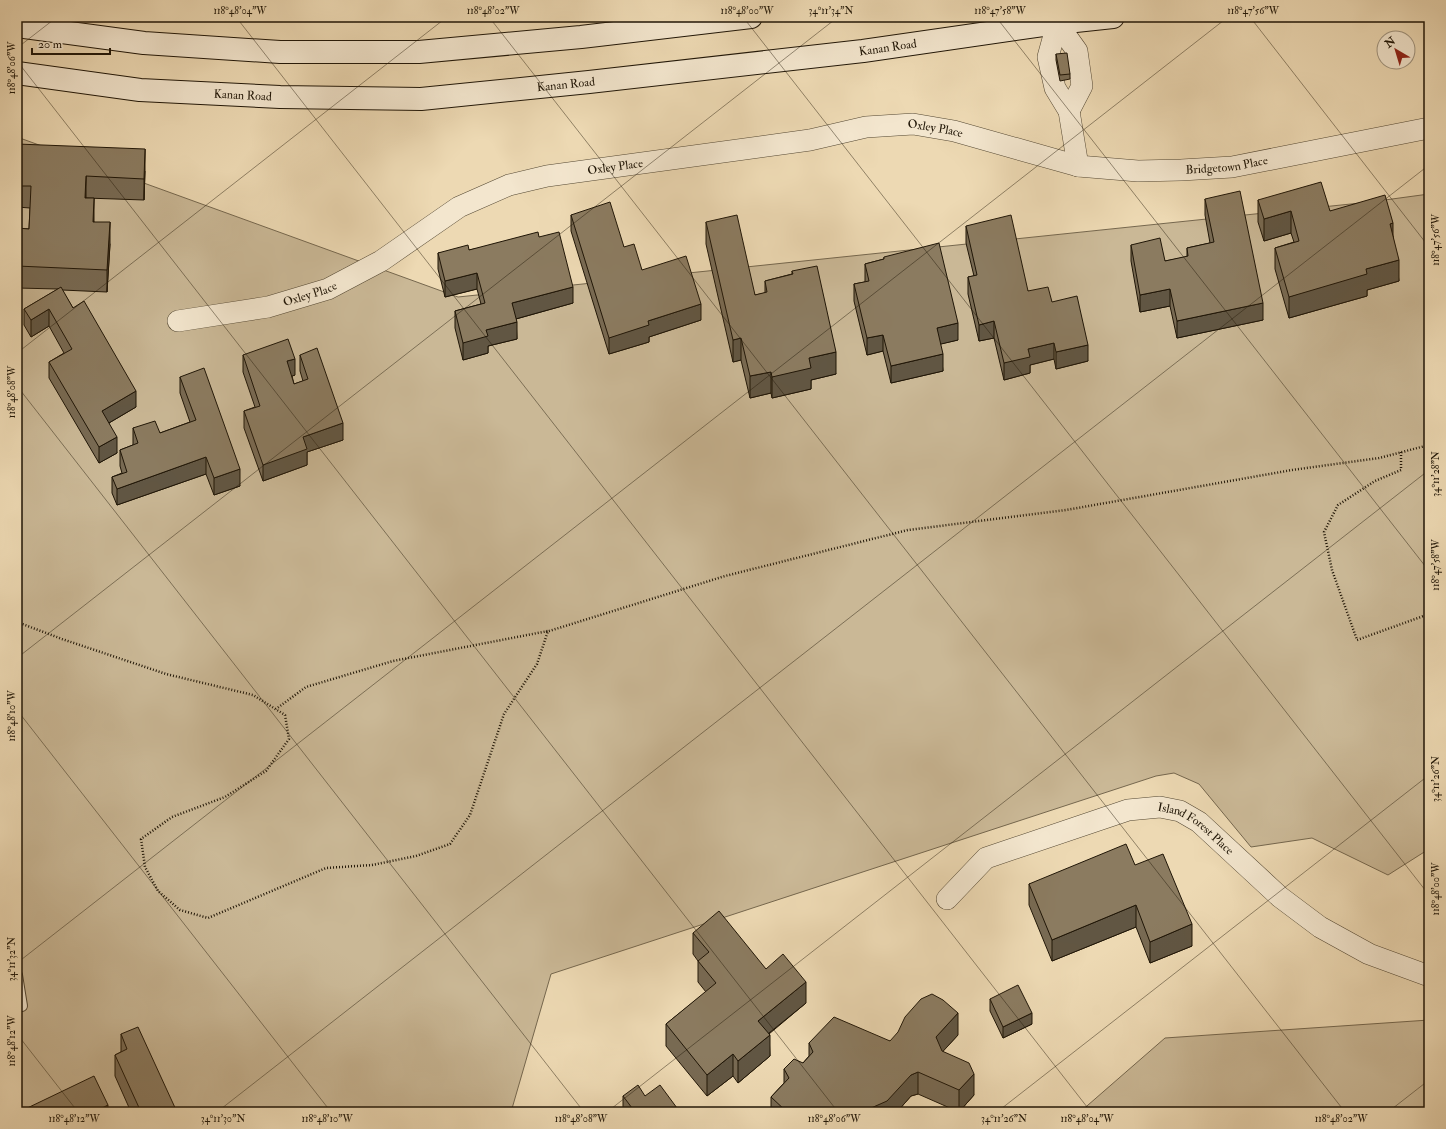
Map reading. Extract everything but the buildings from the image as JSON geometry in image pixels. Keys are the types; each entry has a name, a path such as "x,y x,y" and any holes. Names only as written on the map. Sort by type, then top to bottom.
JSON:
{"main road":[{"path":"17,26 144,43 280,52 419,52 581,37 751,17"},
{"name":"Kanan Road","path":"17,73 140,90 280,97 421,99 863,51 1058,20 1113,17"}],"street":[{"path":"1058,20 1048,57 1055,88 1069,111 1078,166"},
{"path":"1058,20 1077,51 1082,86 1069,111"},
{"name":"Oxley Place","path":"178,321 268,307 328,289 381,261 459,207 508,185 547,176 810,140 866,127 913,124 954,131 1078,166"},
{"name":"Bridgetown Place","path":"1078,166 1138,171 1232,167 1429,128"},
{"name":"Island Forest Place","path":"947,899 986,858 1128,810 1160,807 1180,811 1199,822 1280,897 1320,927 1369,954 1429,976"}],"lane":[{"path":"17,975 22,1006"}],"path":[{"path":"276,709 306,687 393,661 546,632 725,576 908,530 1066,510 1292,470 1379,458 1429,445"},
{"path":"1401,452 1401,470 1375,480 1338,505 1324,532 1332,570 1357,640 1429,614"},
{"path":"17,622 62,639 166,674 253,695 285,715 289,739 266,771 225,797 172,817 141,839 145,867 158,891 180,910 208,918 326,868 372,865 416,856 450,844 470,815 504,714 537,664 548,632 546,632"}],"shaded area":[{"path":"17,137 458,297 1370,202 1429,194 1429,849 1388,875 1312,838 1251,847 1199,784 1174,773 1156,776 551,974 511,1112 17,1112"},
{"path":"1429,1020 1429,1112 1080,1112 1165,1038"}]}
